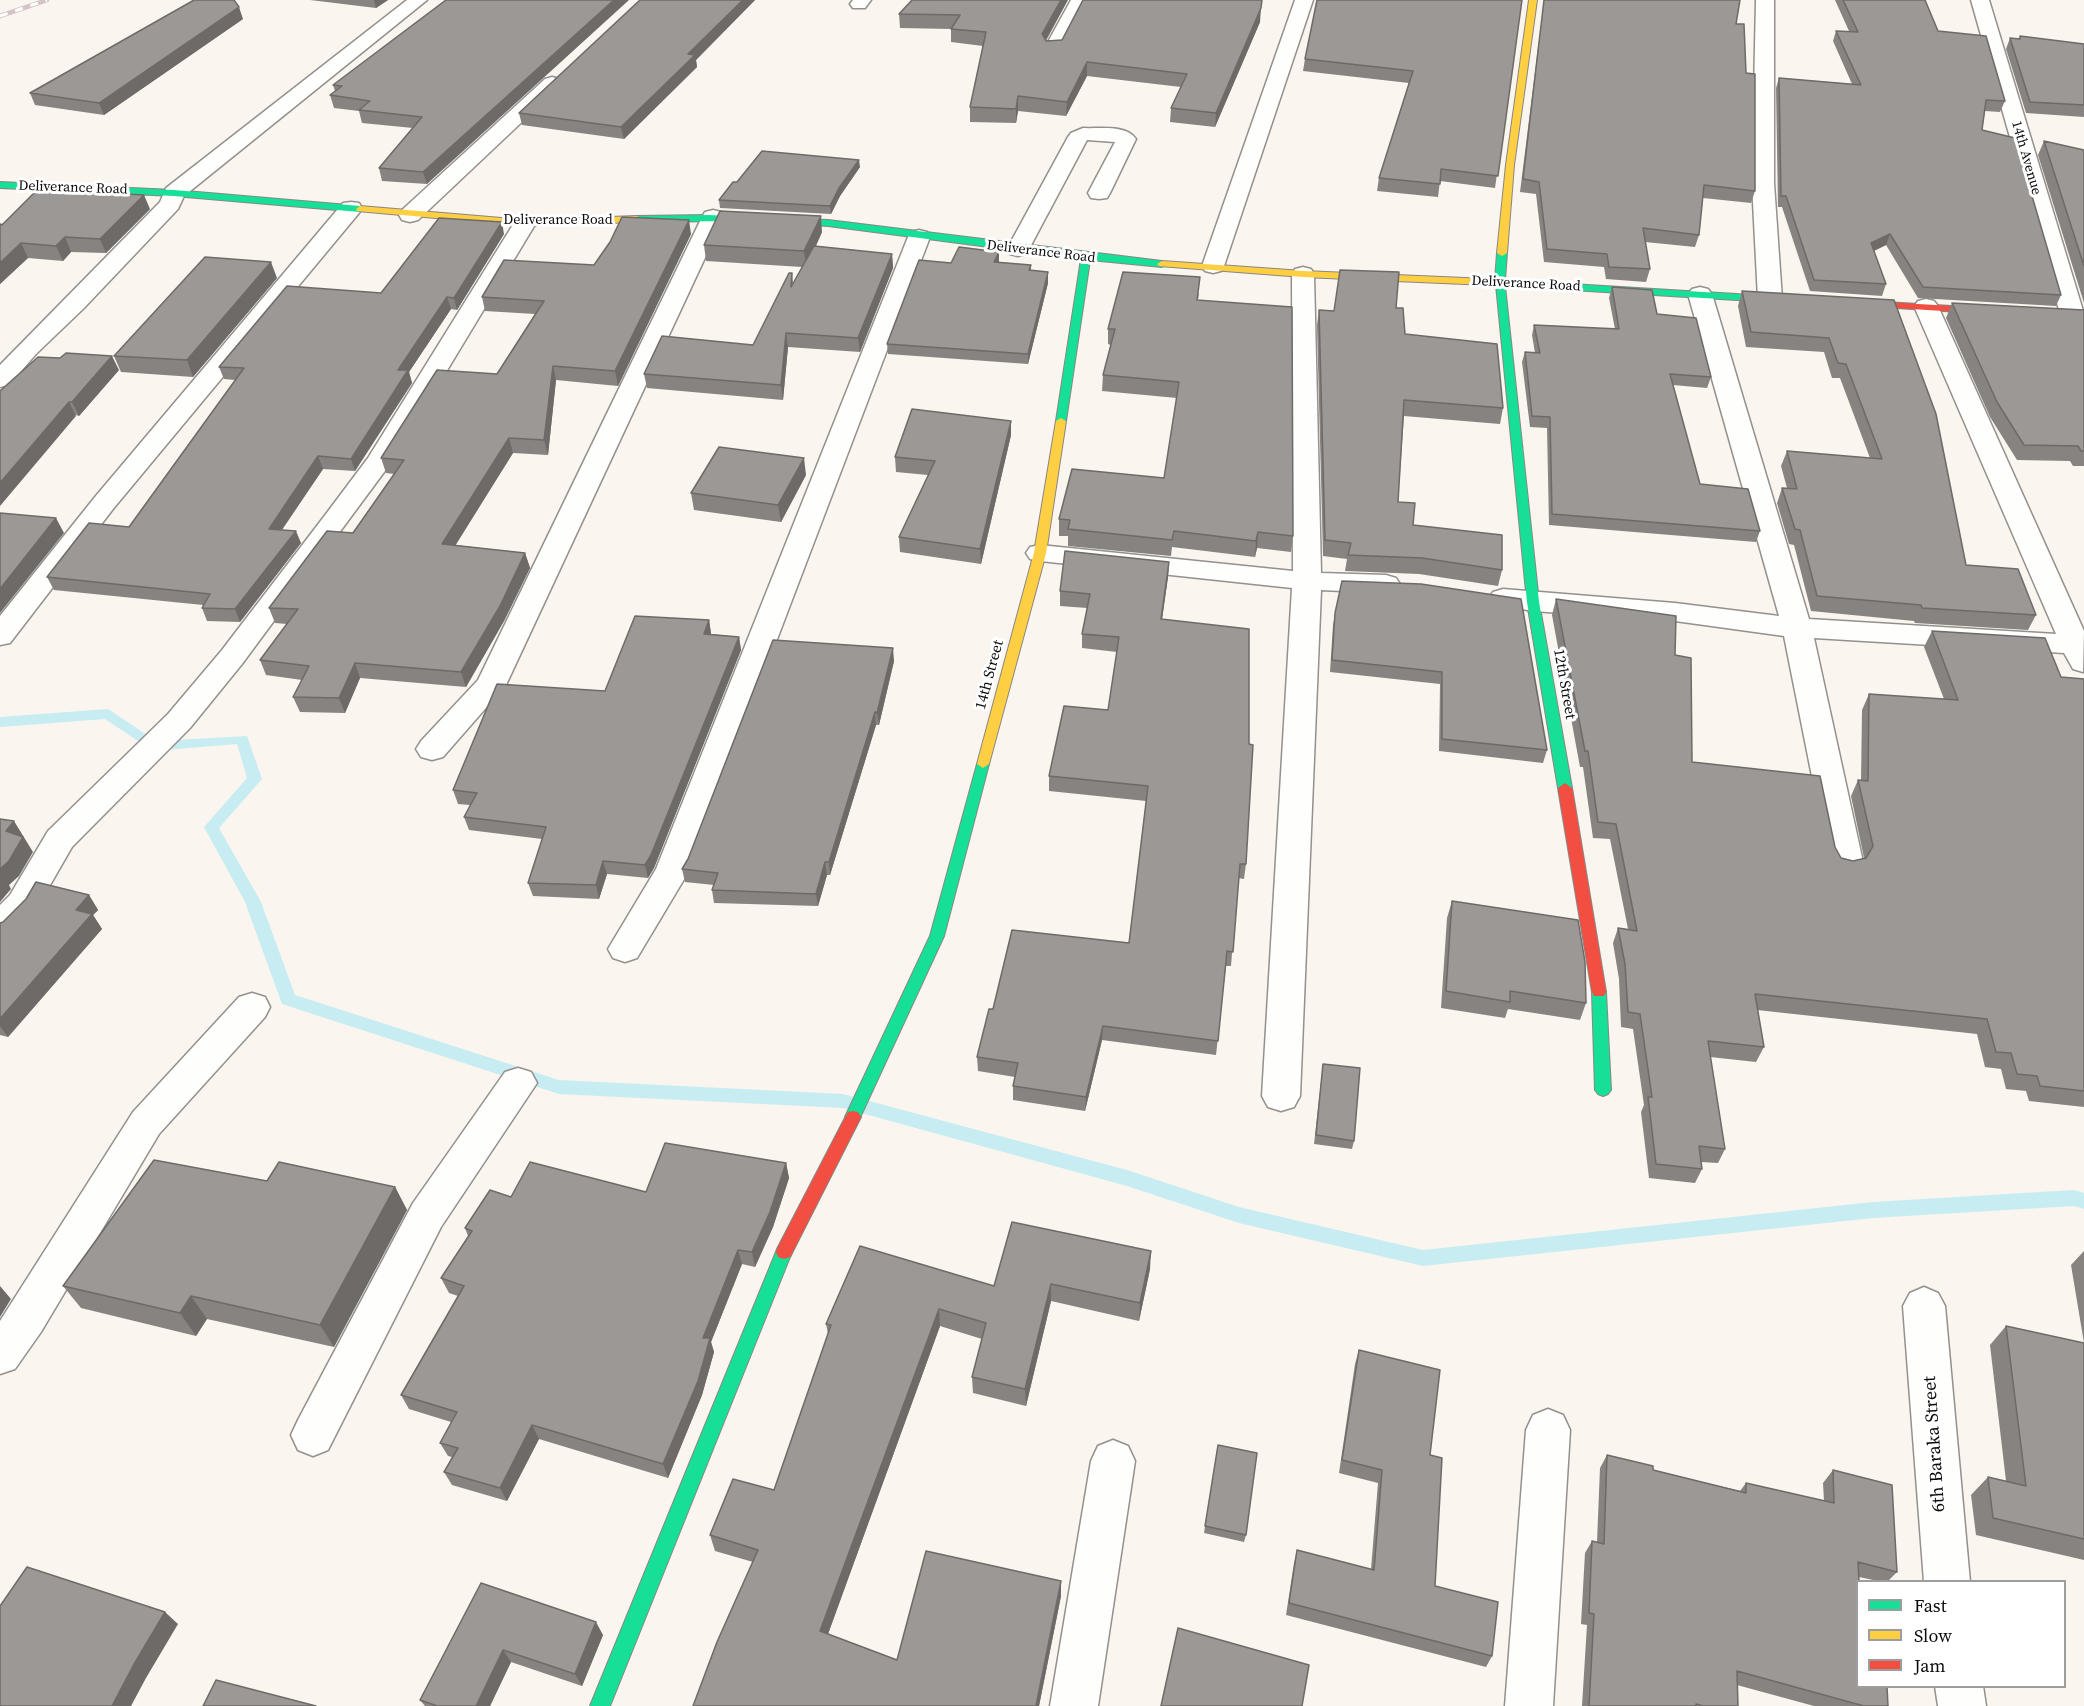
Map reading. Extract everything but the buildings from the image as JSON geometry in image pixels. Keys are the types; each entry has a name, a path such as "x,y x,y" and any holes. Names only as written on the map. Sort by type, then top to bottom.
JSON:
{"street":[{"path":"0,380 27,349 76,303 170,204 174,193 418,0"},
{"path":"1053,48 1080,0"},
{"path":"1213,266 1304,0"},
{"name":"12th Street","path":"1533,0 1510,165 1500,282 1533,602 1599,979 1603,1090"},
{"path":"1765,0 1763,183 1770,299"},
{"name":"14th Avenue","path":"1980,0 2078,317"},
{"path":"410,215 565,72"},
{"path":"1018,249 1078,137 1083,134 1122,136 1126,139 1124,144 1099,193"},
{"name":"Deliverance Road","path":"0,185 174,193 410,215 525,223 714,217 827,223 1086,258 1303,274 1500,282 1803,301"},
{"path":"0,636 111,494 351,208"},
{"path":"432,748 491,685 714,217"},
{"path":"0,927 22,904 60,838 179,721 232,657 336,520 380,460 525,223"},
{"path":"625,949 672,871 919,237"},
{"name":"14th Street","path":"600,1706 788,1242 870,1085 937,936 1040,553 1086,258"},
{"path":"1281,1096 1288,913 1307,581 1303,274"},
{"path":"1700,294 1797,628 1846,862"},
{"path":"1837,302 2078,317"},
{"path":"1476,594 1533,602 1675,612 1797,628 2081,651 1926,306"},
{"path":"1040,553 1307,581 1408,585"},
{"path":"0,1355 26,1319 146,1124 252,1007"},
{"path":"314,1435 427,1215 518,1083"},
{"name":"6th Baraka Street","path":"1924,1306 1947,1580"},
{"path":"1529,1706 1548,1430"},
{"path":"1074,1706 1113,1461"},
{"path":"1959,1688 1962,1706"}],"waterway":[{"path":"0,722 108,714 153,746 242,739 255,779 211,827 253,902 288,999 559,1087 843,1101 1127,1178 1239,1215 1423,1258 1873,1210 2074,1198 2084,1201"}],"railway":[{"path":"0,16 47,0"}],"traffic: fast":[{"path":"0,185 174,193 360,209"},
{"path":"637,219 732,218 828,223 1162,264"},
{"path":"1502,253 1500,282 1533,602 1565,788"},
{"path":"1061,421 1086,258"},
{"path":"1488,282 1786,300"},
{"path":"853,1117 937,936 983,764"},
{"path":"1599,992 1603,1090"},
{"path":"600,1706 784,1252"}],"traffic: slow":[{"path":"1502,253 1510,165 1533,0"},
{"path":"360,209 525,223 637,219"},
{"path":"1162,264 1303,274 1488,282"},
{"path":"983,764 1040,553 1061,421"}],"traffic: jam":[{"path":"1852,303 2084,317"},
{"path":"1565,788 1599,992"},
{"path":"784,1252 853,1117"}]}
